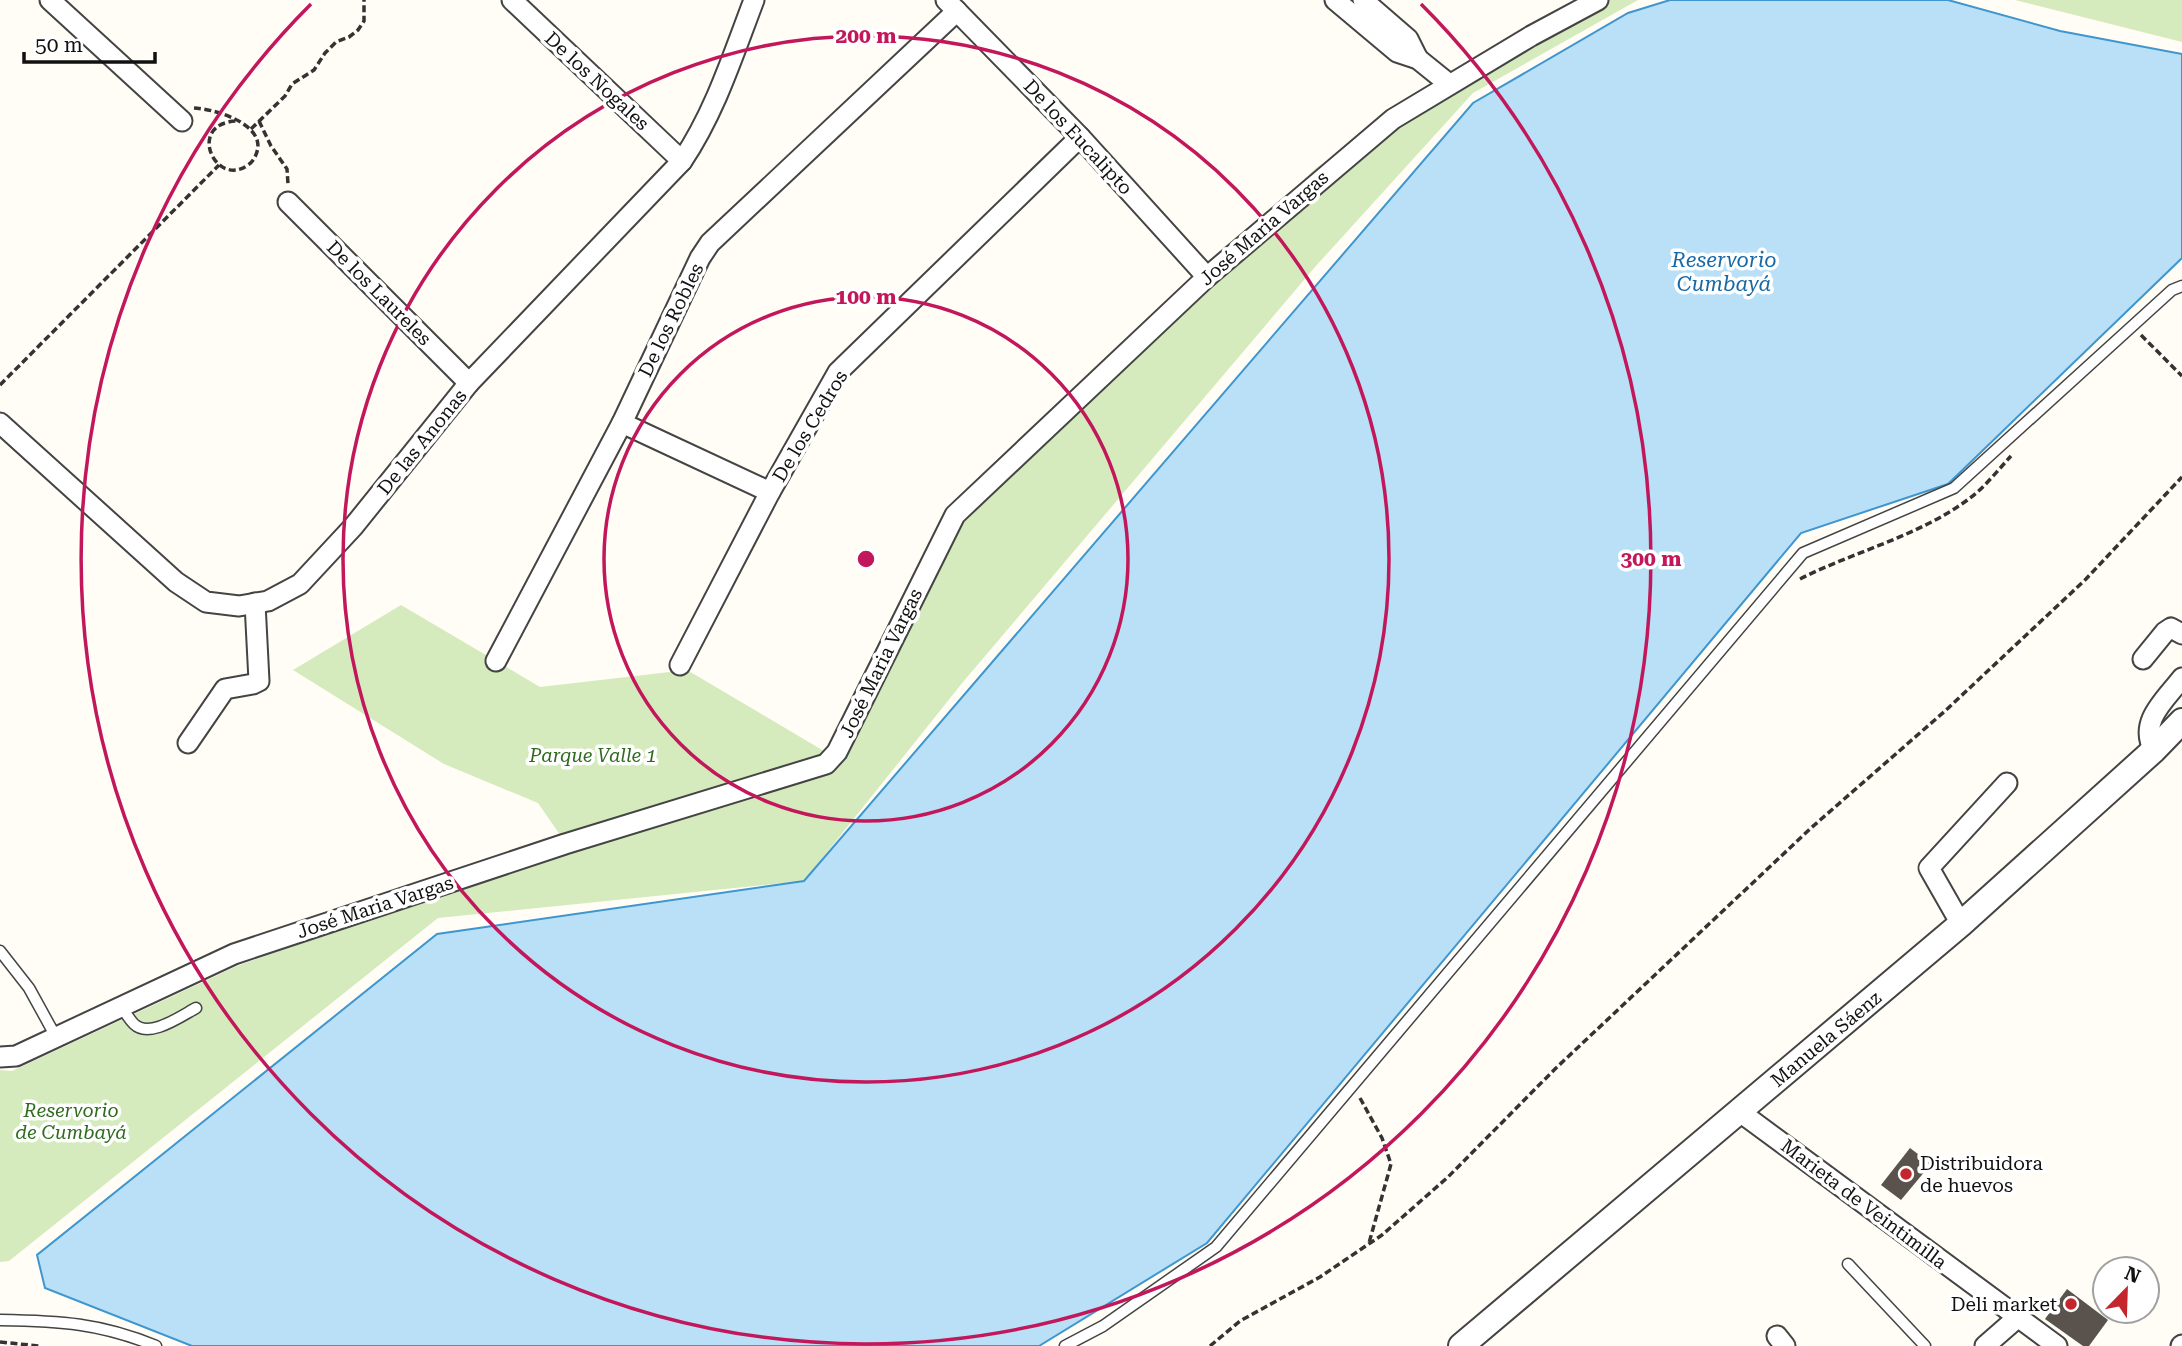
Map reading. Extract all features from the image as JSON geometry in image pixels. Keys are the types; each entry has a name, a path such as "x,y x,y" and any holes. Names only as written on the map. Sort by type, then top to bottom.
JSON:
{"street":[{"path":"50,0 175,115"},
{"name":"De los Nogales","path":"512,0 682,161"},
{"name":"De las Anonas","path":"0,422 176,582 206,603 239,606 268,601 300,584 353,527 469,383 682,161 696,141 718,97 754,0"},
{"path":"1335,0 1397,52 1418,59 1450,84"},
{"path":"1363,0 1408,39 1418,59"},
{"name":"José Maria Vargas","path":"0,1057 16,1056 234,954 565,844 826,764 837,752 955,515 1207,276 1393,119 1588,3"},
{"name":"De los Eucalipto","path":"951,5 1080,137 1207,276"},
{"name":"De los Robles","path":"496,661 622,423 699,258 710,243 951,5"},
{"name":"De los Cedros","path":"680,665 838,372 1080,137"},
{"name":"De los Laureles","path":"288,202 469,383"},
{"path":"622,423 771,492"},
{"path":"188,743 225,689 259,681 255,603"},
{"path":"2143,659 2171,628 2182,634"},
{"path":"2154,750 2148,739 2149,721 2182,678"},
{"name":"Manuela Sáenz","path":"1461,1346 1961,924 2154,750 2182,721"},
{"path":"1961,924 1929,868 2007,783"},
{"name":"Marieta de Veintimilla","path":"1740,1112 2057,1346"},
{"path":"1985,1346 2017,1318"}],"lane":[{"path":"1065,1346 1103,1326 1216,1247 1803,552 1954,488 2172,290 2182,286"},
{"path":"0,951 29,988 56,1037"},
{"path":"121,1006 135,1025 151,1030 196,1008"},
{"path":"1848,1264 1925,1346"},
{"path":"0,1320 64,1321 122,1332 156,1346"}],"path":[{"path":"251,129 285,96 292,84 314,70 336,42 358,30 364,21 364,0"},
{"path":"175,115 200,108 238,121 256,134 258,145 250,164 229,170 211,157 211,135 227,121 238,121"},
{"path":"259,121 271,146 287,169 288,202"},
{"path":"0,386 219,165"},
{"path":"2136,331 2182,376"},
{"path":"1791,587 1823,567 1950,511 1971,497 2015,452"},
{"path":"1210,1346 1240,1321 1320,1276 1368,1245 1448,1177 1555,1069 1811,828 1945,711 2075,590 2182,477"},
{"path":"1368,1088 1360,1098 1382,1138 1391,1164 1368,1245"},
{"path":"0,1342 39,1346"}],"green space":[{"name":"Reservorio de Cumbayá","path":"1591,0 1638,0 1473,93 1315,267 963,682 804,881 438,918 9,1261 0,1262 0,1070 12,1071 237,966 560,853 835,769 960,517 1316,168 1500,47"},
{"path":"2015,0 2182,0 2182,42"},
{"name":"Parque Valle 1","path":"401,605 540,687 687,670 829,754 565,842 538,803 444,764 293,670"}],"water":[{"name":"Reservorio Cumbayá","path":"1670,0 1948,0 2060,31 2182,54 2182,258 1948,484 1801,533 1207,1243 1039,1346 192,1346 45,1288 37,1255 437,934 804,881 1473,103 1628,13"}],"building":[{"name":"Distribuidora de huevos","path":"1910,1148 1931,1164 1901,1200 1881,1185"},
{"name":"Deli market","path":"2067,1289 2091,1307 2091,1325 2104,1325 2089,1346 2083,1346 2045,1319"}],"place":[{"name":"Distribuidora de huevos","path":"1906,1174"},
{"name":"Deli market","path":"2071,1304"}]}
